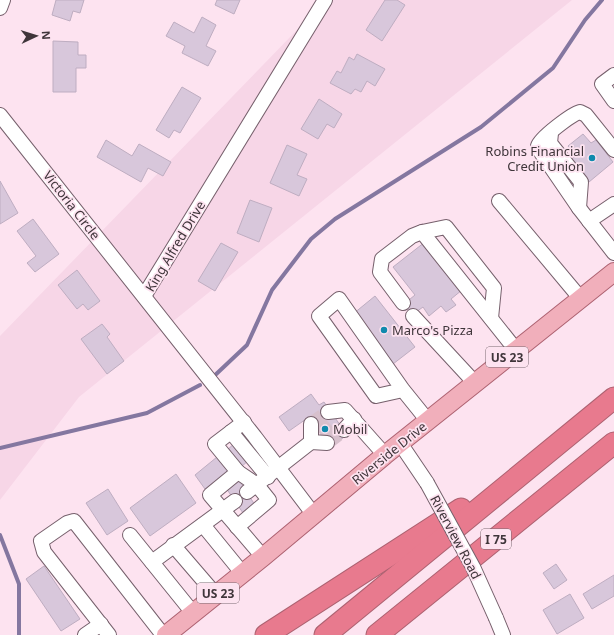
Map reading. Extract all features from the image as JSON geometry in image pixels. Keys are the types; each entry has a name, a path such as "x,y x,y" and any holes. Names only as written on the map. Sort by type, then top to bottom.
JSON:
{"highway":[{"name":"I 75","path":"325,635 614,398"},
{"name":"I 75","path":"377,635 614,443"},
{"path":"266,635 547,453"}],"main road":[{"name":"Riverside Drive","path":"165,635 243,574 385,455 614,272"}],"street":[{"path":"0,8 3,0"},
{"name":"King Alfred Drive","path":"314,515 244,422 144,296 325,0"},
{"path":"614,74 602,84 614,101"},
{"path":"614,150 581,112 574,114 547,135 550,143 582,182 580,201 589,221 614,253"},
{"name":"Victoria Circle","path":"0,115 144,296"},
{"path":"499,201 581,299"},
{"path":"589,221 614,204"},
{"path":"403,303 380,272 382,259 412,236 422,232 446,227 494,288 491,318"},
{"path":"422,232 516,350"},
{"path":"403,390 376,396 319,316 339,299 403,390 428,421"},
{"path":"413,316 475,383"},
{"path":"350,415 336,421 350,415"},
{"path":"350,415 385,455"},
{"path":"244,422 215,444 238,472 257,485"},
{"path":"231,432 257,485 269,500 237,526"},
{"path":"257,485 317,436"},
{"name":"Riverview Road","path":"400,443 427,483 473,568 503,635"},
{"path":"238,472 210,495 263,557"},
{"path":"152,562 173,545 235,501"},
{"path":"85,635 105,630 44,552 41,541 67,523 74,521 165,635"},
{"path":"203,525 243,574"},
{"path":"130,535 193,613"},
{"path":"173,545 216,595"}],"shaded area":[{"path":"326,0 572,0 79,397 0,500 0,336"}],"building":[{"path":"56,0 84,0 80,13 73,11 70,21 52,15"},
{"path":"217,0 240,0 234,14 215,5"},
{"path":"385,0 397,0 405,5 382,41 366,30"},
{"path":"202,17 216,25 206,46 216,51 208,66 182,53 185,46 166,36 174,22 194,33"},
{"path":"53,41 78,42 78,55 86,55 86,68 76,68 76,92 53,92"},
{"path":"357,54 385,69 375,86 367,81 361,92 355,89 351,94 330,83 337,71 341,73 349,57 354,60"},
{"path":"182,87 201,98 180,133 174,130 169,138 156,130"},
{"path":"319,99 342,114 334,128 327,124 318,139 301,129"},
{"name":"Robins Financial Credit Union","path":"583,134 591,143 596,140 613,162 589,182 571,159 576,156 568,146"},
{"path":"106,140 132,156 139,144 171,162 163,176 148,168 141,182 97,157"},
{"path":"287,145 307,154 297,175 307,179 299,196 270,183"},
{"path":"0,181 18,213 0,224"},
{"path":"250,200 272,208 259,242 237,233"},
{"path":"33,219 59,254 35,272 27,263 36,256 17,231"},
{"path":"425,242 462,290 451,299 456,305 446,312 441,306 429,316 423,307 412,315 404,304 415,295 393,267"},
{"path":"221,243 238,252 215,291 198,281"},
{"path":"77,270 100,301 88,310 83,304 77,309 58,285"},
{"name":"Marco's Pizza","path":"375,296 415,347 393,364 353,314"},
{"path":"102,324 110,334 107,337 124,361 107,374 81,339"},
{"path":"311,394 319,405 324,402 347,435 330,447 309,417 289,431 279,417"},
{"path":"236,442 250,459 240,468 226,451"},
{"path":"217,457 228,471 205,489 195,475"},
{"path":"176,474 196,503 150,536 130,508"},
{"path":"237,477 255,505 243,513 224,485"},
{"path":"108,489 128,521 107,535 86,503"},
{"path":"556,564 567,580 554,589 543,573"},
{"path":"44,566 80,619 61,631 26,579"},
{"path":"614,575 614,596 592,609 583,594"},
{"path":"570,594 584,618 557,634 543,610"}],"waterway":[{"path":"212,378 247,345 272,290 311,239 335,219 481,127 553,68 585,20 602,0"},
{"path":"0,448 147,413 200,385"},
{"path":"0,535 19,584 19,635"}],"tunnel":[{"path":"311,424 328,412"},
{"path":"320,434 335,421"},
{"path":"327,443 344,430"}],"place":[{"name":"Robins Financial Credit Union","path":"592,158"},
{"name":"Marco's Pizza","path":"384,330"},
{"name":"Mobil","path":"325,429"}]}
